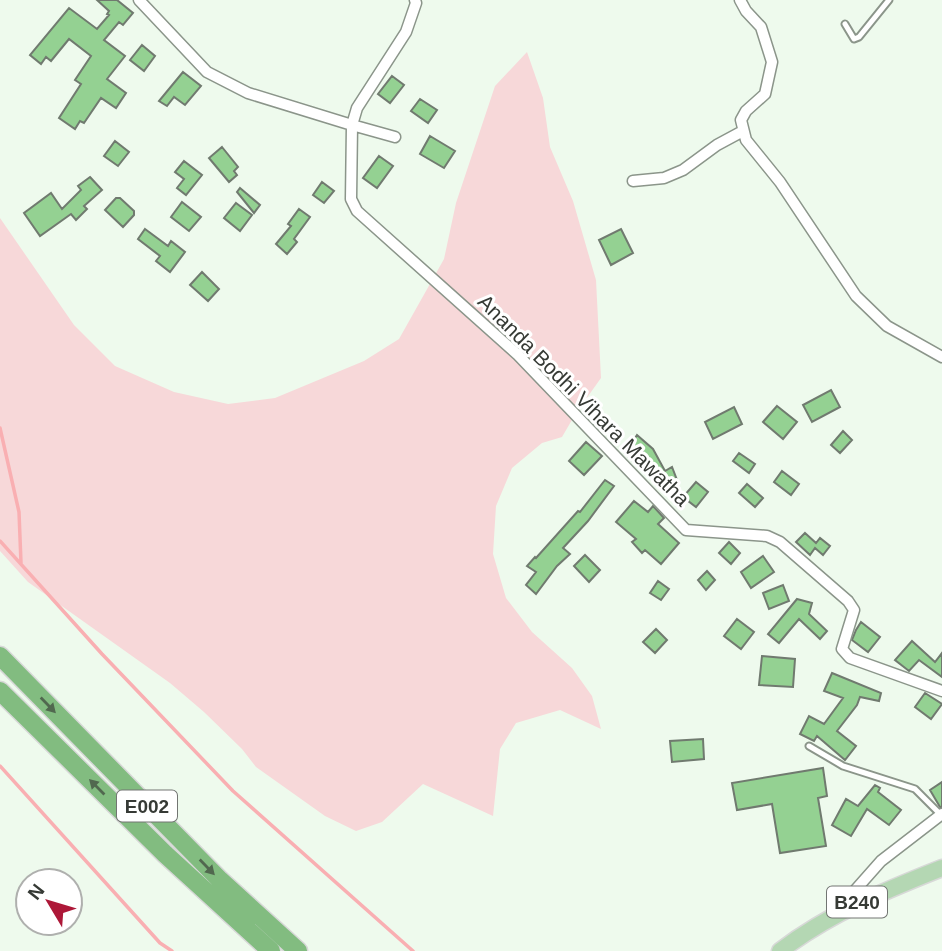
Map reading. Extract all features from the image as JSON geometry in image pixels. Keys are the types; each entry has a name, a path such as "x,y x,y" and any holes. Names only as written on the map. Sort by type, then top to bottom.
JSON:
{"highway":[{"name":"E002","path":"0,656 220,880 298,951"},
{"name":"E002","path":"0,691 165,854 269,951"}],"main road":[{"name":"B240","path":"780,951 832,916 861,901 942,868"}],"street":[{"path":"139,0 207,72 248,93 395,137"},
{"path":"352,125 357,108 406,32 415,0"},
{"path":"740,0 761,27 772,62 765,94 746,111 742,126 746,140 780,182 856,296 887,326 942,357"},
{"name":"Ananda Bodhi Vihara Mawatha","path":"352,125 352,198 357,211 518,355 686,530 767,536 780,542 848,601 854,610 842,649 850,658 942,691"},
{"path":"633,181 664,178 683,170 742,126"},
{"path":"832,916 881,861 941,814"}],"lane":[{"path":"845,24 854,39 859,37 889,0"},
{"path":"809,746 843,766 915,789 941,814"}],"shaded area":[{"path":"527,52 543,98 550,147 573,201 596,280 601,378 562,437 542,443 512,468 496,506 493,554 506,598 532,632 572,668 592,696 601,729 560,710 516,723 500,749 493,816 423,784 382,822 356,831 325,816 256,767 242,749 170,683 28,582 0,551 0,218 74,325 115,366 174,392 228,404 275,398 364,361 399,339 444,259 456,203 495,86"}],"building":[{"path":"97,0 117,0 133,13 123,25 119,22 104,40 125,56 107,79 126,93 116,108 101,98 84,123 80,121 75,129 59,118 81,84 75,80 91,56 69,39 51,61 46,57 41,64 30,55 69,8 97,29 109,15 109,11"},
{"path":"142,45 155,56 144,71 130,60"},
{"path":"183,72 201,86 185,105 174,97 167,106 159,101"},
{"path":"392,76 404,85 390,103 378,94"},
{"path":"420,99 437,110 428,123 411,111"},
{"path":"430,136 455,151 444,168 420,154"},
{"path":"115,141 129,152 118,166 104,156"},
{"path":"222,147 238,167 234,171 237,175 229,182 209,158"},
{"path":"379,156 393,166 377,188 363,178"},
{"path":"184,161 202,175 186,195 177,188 184,179 175,172"},
{"path":"90,177 102,190 84,206 87,209 76,220 71,214 40,236 24,213 51,193 62,209 81,190 78,186"},
{"path":"322,182 334,191 324,203 313,195"},
{"path":"240,188 260,205 254,213 237,192"},
{"path":"116,198 120,198 134,211 134,215 123,227 105,210"},
{"path":"182,202 201,217 189,231 171,217"},
{"path":"236,203 252,215 240,231 224,218"},
{"path":"299,209 310,217 294,239 297,242 287,254 276,244 291,226 288,224"},
{"path":"145,229 168,246 171,241 185,252 170,272 156,261 160,256 138,239"},
{"path":"621,229 633,253 611,265 599,240"},
{"path":"202,272 219,289 208,301 190,285"},
{"path":"831,390 840,407 812,422 803,405"},
{"path":"777,406 797,422 783,439 763,422"},
{"path":"734,407 742,424 713,439 705,422"},
{"path":"843,431 852,440 840,453 831,445"},
{"path":"637,435 653,449 665,471 672,467 677,480 660,487 642,450 632,460 625,453"},
{"path":"586,442 602,456 584,475 569,461"},
{"path":"739,453 755,464 749,473 733,461"},
{"path":"782,471 799,484 791,495 774,482"},
{"path":"605,480 614,486 588,521 563,548 570,554 557,566 536,594 526,585 536,572 527,566 578,511 580,512"},
{"path":"696,482 708,492 696,507 683,497"},
{"path":"747,484 763,498 755,507 739,493"},
{"path":"634,501 648,512 653,506 664,518 658,524 679,543 661,564 645,550 642,553 632,542 636,539 616,522"},
{"path":"805,533 816,543 820,538 830,546 823,555 815,548 810,555 796,542"},
{"path":"729,542 740,553 731,564 719,553"},
{"path":"585,555 600,570 589,582 574,566"},
{"path":"763,556 774,572 751,588 741,572"},
{"path":"707,571 715,580 706,590 698,580"},
{"path":"658,581 669,589 661,600 650,593"},
{"path":"783,585 789,601 769,609 763,593"},
{"path":"797,599 812,603 809,614 827,631 820,639 799,619 779,643 768,634"},
{"path":"737,619 754,632 741,649 724,636"},
{"path":"861,622 880,637 868,652 852,640"},
{"path":"656,629 667,640 655,653 643,642"},
{"path":"912,641 935,662 942,653 942,677 919,660 909,671 895,660"},
{"path":"762,656 795,659 793,687 759,685"},
{"path":"832,673 881,693 879,701 860,697 837,731 856,746 845,760 817,736 814,741 800,734 809,716 824,724 843,698 824,691"},
{"path":"925,693 942,704 931,719 915,707"},
{"path":"703,739 704,759 672,762 670,741"},
{"path":"823,768 827,796 818,798 826,846 780,853 772,804 737,810 732,783"},
{"path":"942,782 942,807 940,807 930,790"},
{"path":"875,785 880,788 878,792 901,810 889,825 867,809 851,836 832,825 846,799 858,806"}],"waterway":[{"path":"0,428 19,512 21,563"},
{"path":"0,541 102,654 233,791 413,951"},
{"path":"0,766 160,943 172,951"}]}
